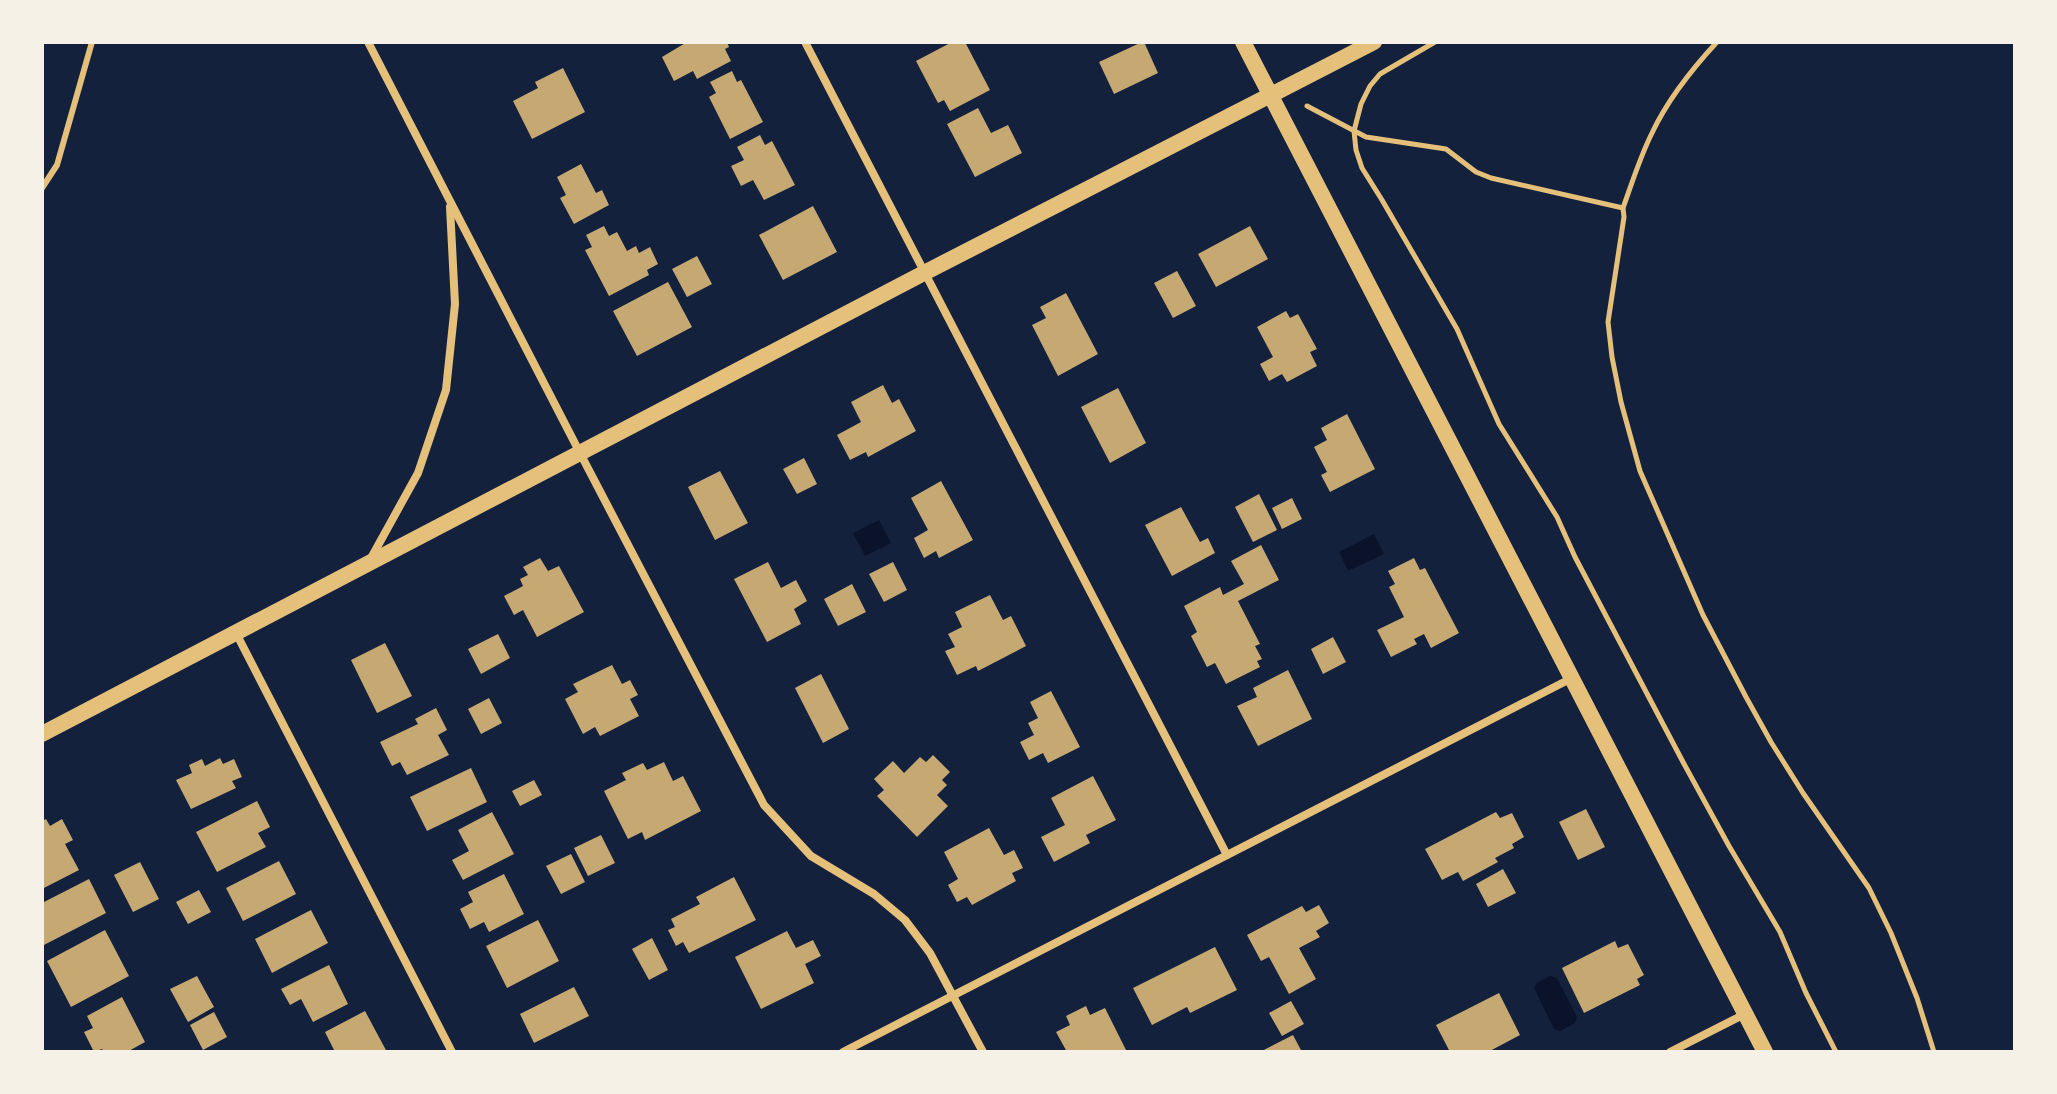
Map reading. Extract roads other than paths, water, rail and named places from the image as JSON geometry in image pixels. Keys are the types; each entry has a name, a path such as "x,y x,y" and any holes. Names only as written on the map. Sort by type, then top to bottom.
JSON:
{"main road":[{"path":"1243,42 1765,1052"},
{"path":"42,734 924,273 1374,42"}],"street":[{"path":"368,42 764,805 811,856 874,894 905,920 930,953 983,1052"},
{"path":"805,42 1227,855"},
{"path":"367,564 418,473 446,390 455,304 450,201"},
{"path":"236,633 452,1052"},
{"path":"843,1052 1572,678"},
{"path":"1670,1052 1745,1014"}],"lane":[{"path":"42,188 57,165 92,42"}],"water":[{"path":"879,520 891,543 865,556 853,533"},
{"path":"1374,534 1384,554 1348,571 1339,552"},
{"path":"1550,976 1557,978 1577,1017 1575,1023 1560,1031 1554,1029 1534,988"}]}
